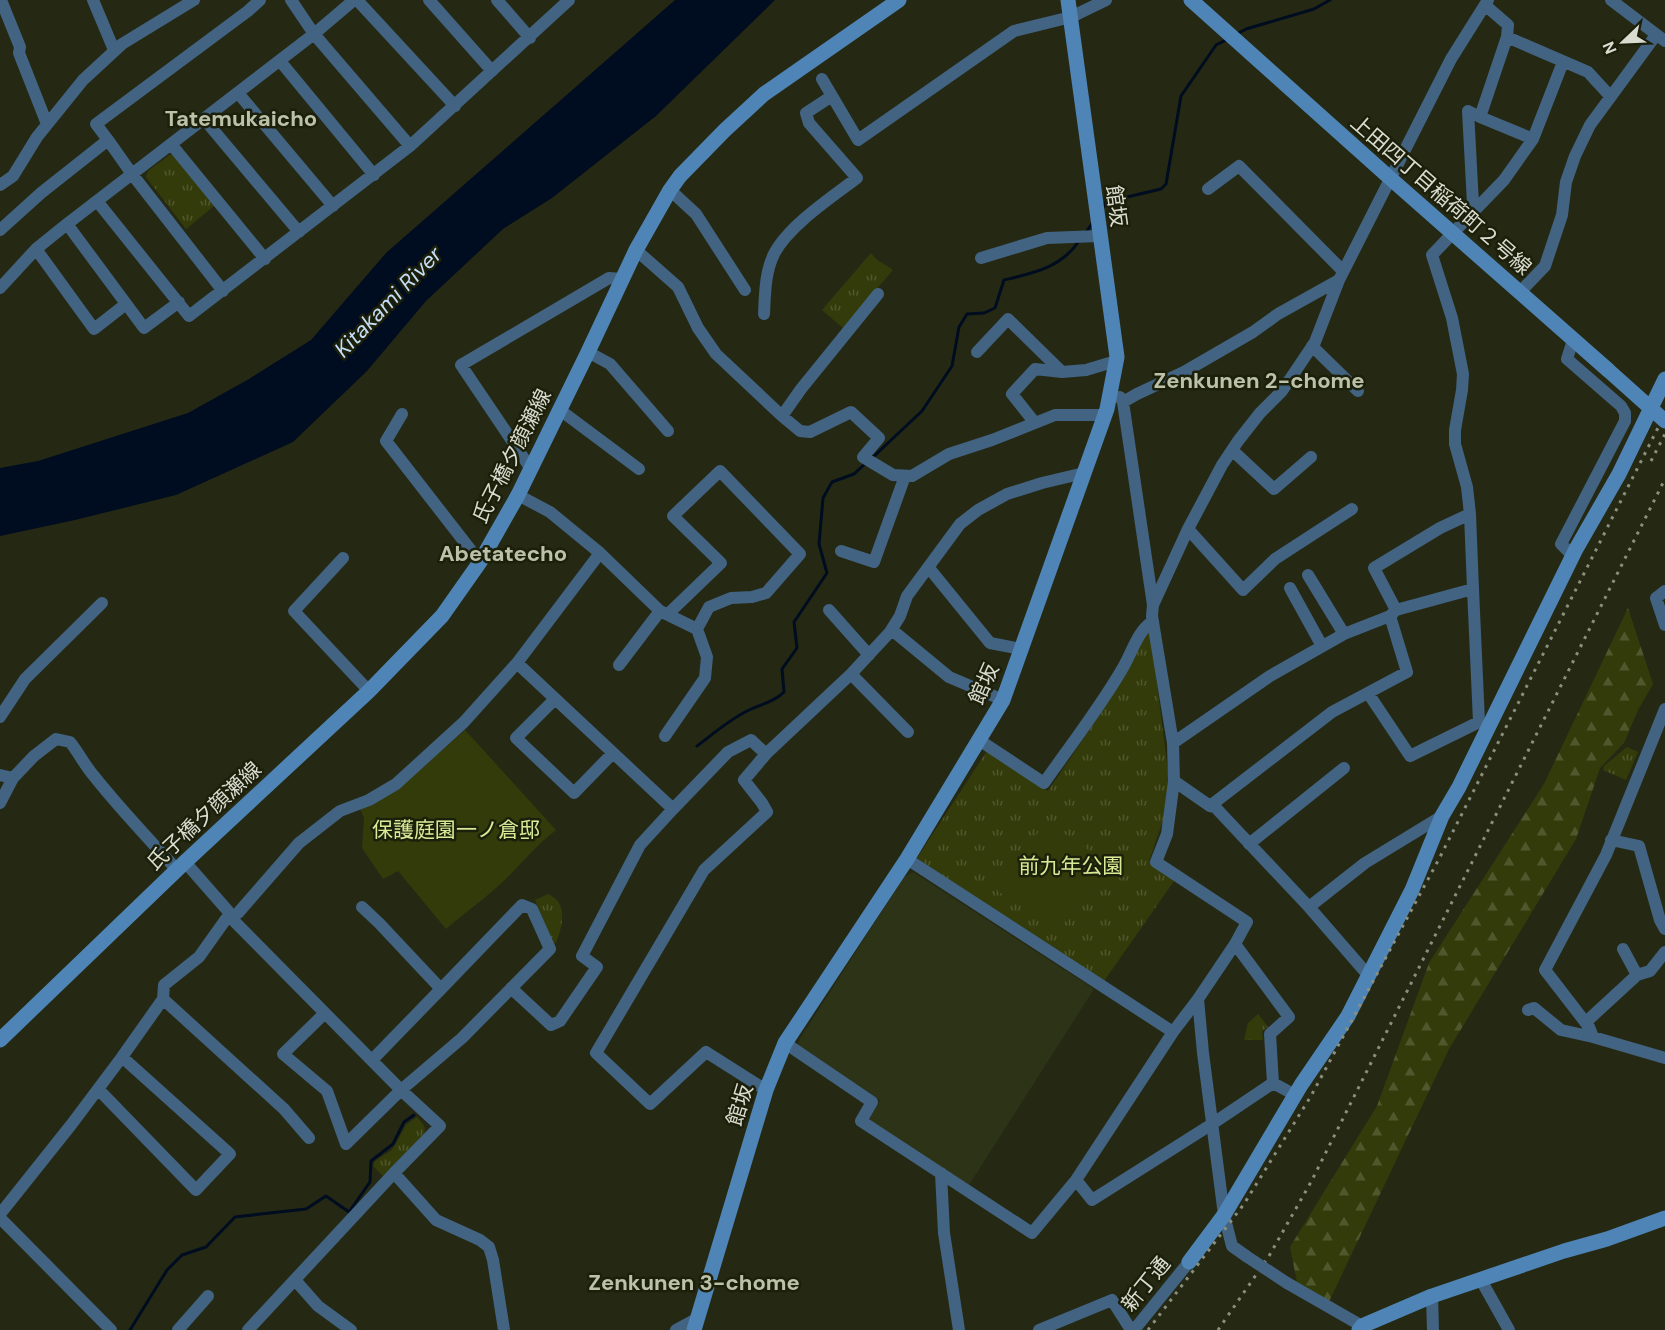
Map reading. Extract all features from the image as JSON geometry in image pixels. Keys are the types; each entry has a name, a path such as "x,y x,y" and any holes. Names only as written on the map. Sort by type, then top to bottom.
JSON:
{"main road":[{"name":"氏子橋夕顔瀬線","path":"0,1040 181,866 369,691 442,616 480,562 518,495 636,250 670,190 687,168 764,94 899,0"},
{"name":"館坂","path":"696,1324 766,1090 784,1043 907,859 1003,700 1105,415 1116,361 1068,0"},
{"name":"上田四丁目稲荷町２号線","path":"1191,0 1665,421"},
{"path":"1189,1262 1224,1215 1295,1095 1347,1016 1412,890 1442,816 1459,787 1573,556 1619,474 1665,380"},
{"path":"1360,1328 1432,1296 1665,1218"}],"street":[{"path":"1,0 20,47 19,54 47,124"},
{"path":"93,0 114,50"},
{"path":"0,185 13,176 37,136 83,80 114,50 194,0"},
{"path":"223,291 96,124 260,0"},
{"path":"291,0 315,34 410,146"},
{"path":"0,288 36,249 356,0 455,106"},
{"path":"429,0 492,71"},
{"path":"497,0 530,38"},
{"path":"822,79 858,140 1014,31 1071,17 1106,0"},
{"path":"1520,292 1545,266 1562,215 1566,182 1590,125 1610,96 1660,38 1611,0"},
{"path":"97,201 189,316 410,146 530,38 563,2"},
{"path":"1153,605 1188,529 1222,465 1260,413 1282,391 1312,346 1341,276 1451,59 1487,3 1508,25 1507,38 1480,117"},
{"path":"1507,38 1588,72 1610,96"},
{"path":"280,61 374,175"},
{"path":"1368,693 1410,756 1479,722 1470,513 1467,487 1455,444 1463,374 1452,318 1432,255 1504,180 1533,139 1563,62"},
{"path":"238,93 333,206"},
{"path":"764,314 765,281 774,254 789,231 857,178 809,123 806,113 832,96"},
{"path":"1475,210 1468,111 1533,139"},
{"path":"204,119 299,232"},
{"path":"0,230 108,140"},
{"path":"171,144 265,258"},
{"path":"1208,189 1239,166 1341,276"},
{"path":"670,190 696,213 745,290"},
{"path":"67,224 144,328 178,302"},
{"path":"981,258 1047,238 1099,231"},
{"path":"36,249 94,329 126,304"},
{"path":"636,250 678,287 698,328 716,354 782,416 800,431 810,432 852,412 879,438 863,457 892,475 912,476 949,454 1055,415 1105,415"},
{"path":"1123,402 1184,372 1341,276"},
{"path":"531,469 460,365 609,278 622,279"},
{"path":"782,416 878,294"},
{"path":"977,352 1008,320 1062,372"},
{"path":"1573,340 1567,359 1621,406 1625,413 1625,421 1561,544 1573,556"},
{"path":"1312,346 1358,391"},
{"path":"588,352 610,364 668,431"},
{"path":"1035,423 1012,394 1035,369 1062,372 1086,370 1116,361"},
{"path":"784,1043 872,1101 861,1121 1032,1233 1076,1180 1173,1032 1198,999 1246,922 1156,862 1167,834 1174,781 1173,743 1153,621 1153,605 1123,402 1112,385"},
{"path":"560,410 639,469"},
{"path":"402,414 386,441 480,562"},
{"path":"1232,450 1274,489 1311,457"},
{"path":"619,665 664,613 721,563 674,516 720,471 801,554 766,593 752,597 731,598 709,607 697,628"},
{"path":"766,1090 706,1052 650,1104 596,1053 704,870 767,812 744,780 766,754 851,674 892,630 907,596 960,524 978,510 1006,494 1084,473"},
{"path":"841,550 874,562 905,476"},
{"path":"518,495 550,512 600,553 664,613 697,628 707,657 705,678 665,736"},
{"path":"1188,529 1243,591 1275,559 1352,509"},
{"path":"1210,806 1332,712 1407,672 1393,613 1374,568 1440,528 1470,513"},
{"path":"111,1330 0,1216 122,1057 163,999 164,985 199,957 226,919 238,913 299,843 340,811 369,800 396,784 464,722 517,663 600,553"},
{"path":"343,558 294,611 369,691"},
{"path":"929,568 990,643 1021,649"},
{"path":"1308,575 1344,634"},
{"path":"1290,588 1322,646"},
{"path":"1173,743 1270,676 1344,634 1393,613 1473,589"},
{"path":"1665,591 1656,598 1665,625"},
{"path":"0,717 26,679 102,603"},
{"path":"829,610 869,655"},
{"path":"979,740 1044,783 1123,669 1144,627 1153,621"},
{"path":"892,630 949,677 1003,700"},
{"path":"517,663 673,808"},
{"path":"851,674 908,732"},
{"path":"555,699 516,738 574,793 613,753"},
{"path":"1593,1037 1590,1027 1545,970 1605,855 1665,709"},
{"path":"0,803 13,778 34,756 56,739 70,742 91,773 136,827 181,866 325,1014 440,1126 394,1173 252,1329"},
{"path":"511,988 551,1025 560,1021 597,967 582,956 640,845 729,752 751,740 766,754"},
{"path":"1249,844 1344,768"},
{"path":"0,775 13,778"},
{"path":"1174,781 1210,806 1215,807 1309,907 1368,975"},
{"path":"1309,907 1365,863 1442,816"},
{"path":"1611,840 1639,846 1660,920 1665,929"},
{"path":"907,859 1173,1032"},
{"path":"325,1014 283,1054 327,1091 346,1144 401,1090 462,1038 550,949 532,909 522,905 372,1060"},
{"path":"362,907 441,989"},
{"path":"1234,944 1289,1017 1270,1034 1273,1083"},
{"path":"1623,950 1637,975"},
{"path":"1586,1022 1637,975 1650,971 1665,952"},
{"path":"163,999 284,1109 309,1138"},
{"path":"1198,999 1224,1215 1232,1246 1360,1328"},
{"path":"1528,1010 1534,1008 1561,1030 1665,1058"},
{"path":"98,1089 196,1190 230,1154 122,1057"},
{"path":"1273,1083 1295,1095"},
{"path":"1076,1180 1092,1200 1273,1083"},
{"path":"394,1173 436,1220 480,1240 489,1247 504,1330"},
{"path":"941,1173 944,1233 959,1330"},
{"name":"新丁通","path":"1132,1330 1189,1262"},
{"path":"295,1280 318,1306 351,1330"},
{"path":"1481,1280 1509,1330"},
{"path":"178,1330 208,1296"},
{"path":"1432,1296 1434,1330"},
{"path":"1039,1330 1112,1300 1132,1330"},
{"path":"676,1330 696,1324"}],"shaded area":[{"path":"913,872 1094,989 969,1185 868,1120 880,1100 798,1045 799,1040 904,877"}],"green space":[{"path":"171,154 176,156 214,206 186,229 146,177 148,171"},
{"path":"871,253 893,270 843,328 822,310"},
{"path":"1628,608 1653,684 1638,710 1624,743 1600,768 1576,839 1449,1049 1325,1310 1298,1287 1290,1247 1377,1106 1429,963 1544,784"},
{"name":"前九年公園","path":"1150,628 1168,772 1167,809 1149,861 1174,881 1104,981 974,898 917,858 987,751 1048,791 1101,713"},
{"name":"保護庭園一ノ倉邸","path":"465,730 556,830 502,882 446,929 398,871 383,879 362,848 364,818 360,809 396,790"},
{"path":"1627,747 1638,752 1626,780 1603,770 1604,766"},
{"path":"1046,821 1106,862 1062,926 997,891"},
{"path":"548,894 558,902 562,913 560,931 554,946 535,900"},
{"path":"1258,1014 1268,1027 1262,1031 1263,1040 1244,1040 1248,1023"},
{"path":"417,1117 424,1126 424,1134 383,1176 373,1166 375,1161 392,1150 406,1125"}],"water":[{"name":"Kitakami River","path":"675,0 775,0 656,116 552,198 503,229 426,301 367,371 293,442 176,495 0,536 0,468 38,461 188,413 249,379 311,340 386,253"}],"waterway":[{"path":"1237,34 1246,29 1314,9 1330,0"},
{"path":"1102,209 1106,202 1161,189 1166,184 1181,96 1216,45 1228,39"},
{"path":"1085,234 1093,222"},
{"path":"872,458 922,411 952,366 959,327 967,314 984,313 995,308 1004,280 1046,268 1064,258 1079,241"},
{"path":"697,746 721,727 784,692 782,669 797,648 794,622 827,573 819,544 823,498 832,482 854,474 867,462"},
{"path":"130,1330 167,1270 182,1255 206,1247 235,1217 306,1209 326,1196 349,1212 370,1182 371,1161 393,1144 404,1122 414,1115"}],"railway":[{"path":"1148,1330 1244,1204 1311,1096 1439,859 1665,414"},
{"path":"1651,461 1665,434"},
{"path":"1218,1330 1269,1256 1311,1182 1665,479"}],"district":[{"name":"Tatemukaicho","path":"241,118"},
{"name":"Zenkunen 2-chome","path":"1259,380"},
{"name":"Abetatecho","path":"503,553"},
{"name":"Zenkunen 3-chome","path":"694,1282"}]}
